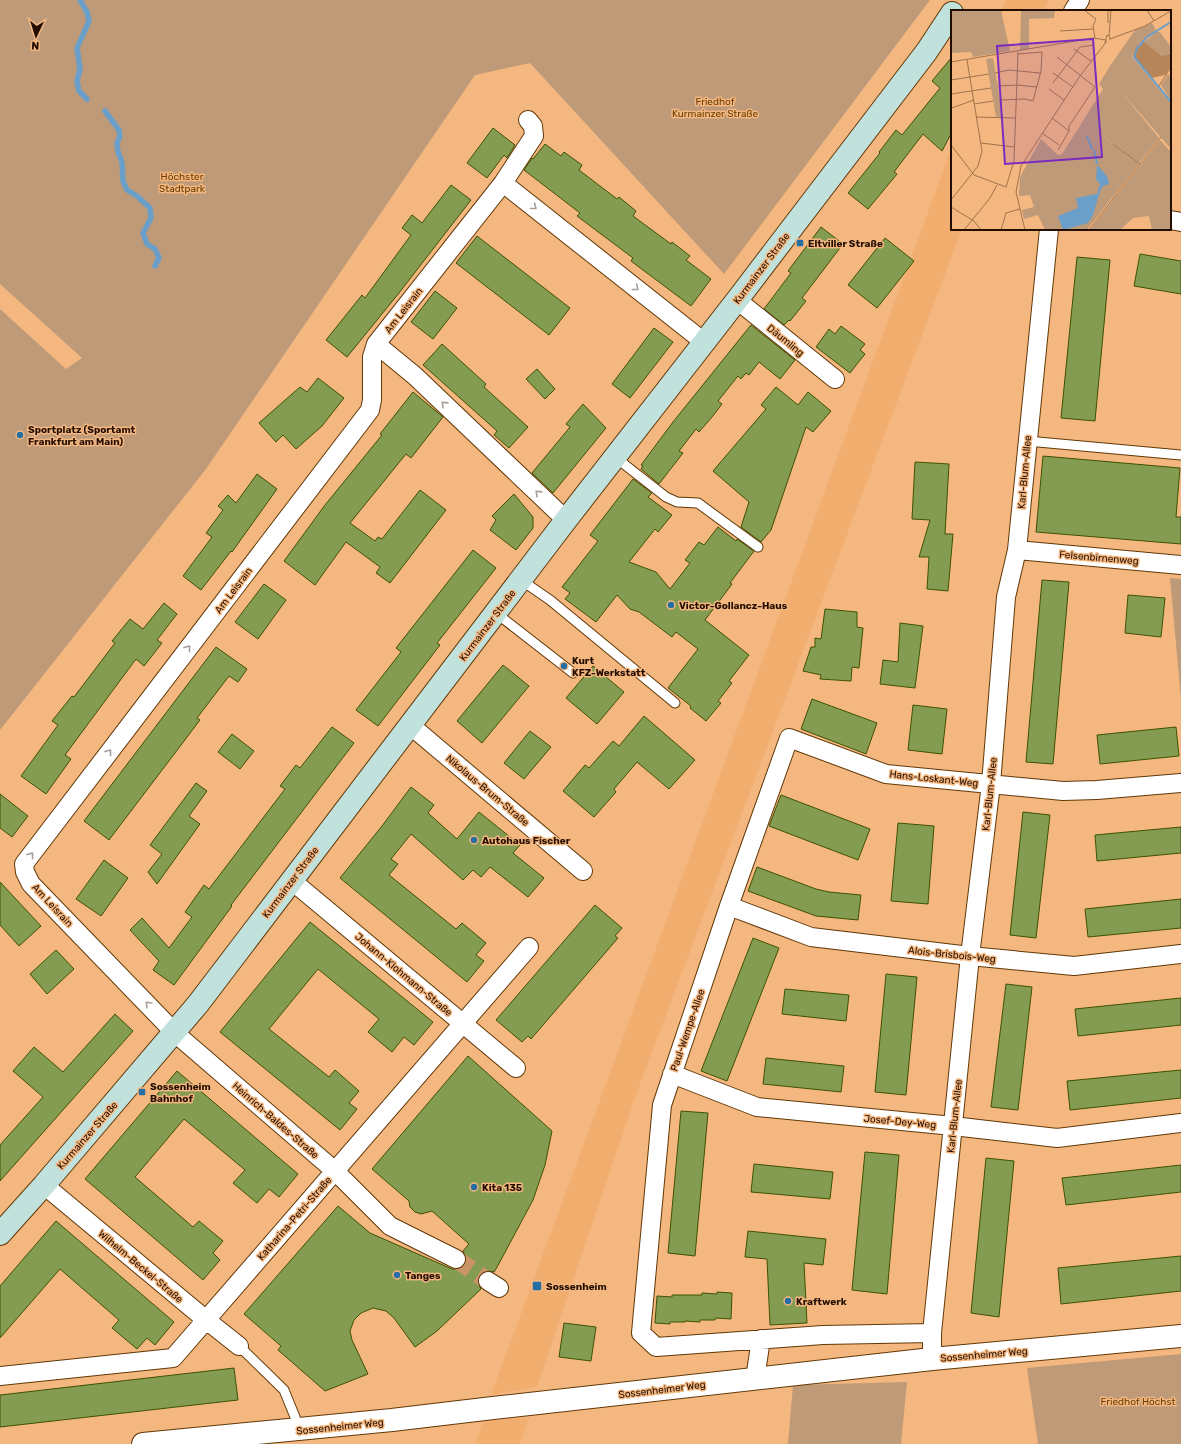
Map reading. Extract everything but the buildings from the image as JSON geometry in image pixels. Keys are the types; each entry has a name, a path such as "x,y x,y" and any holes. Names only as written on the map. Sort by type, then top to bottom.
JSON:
{"main road":[{"name":"Kurmainzer Straße","path":"954,10 960,0"},
{"name":"Kurmainzer Straße","path":"0,1234 44,1185 198,1004 566,520 737,300 927,51 951,15"}],"street":[{"path":"1074,10 1080,0"},
{"name":"Am Leisrain","path":"175,1032 32,884 25,872 24,864 370,410 372,400 372,357 376,344 503,183 534,136 533,126 528,120"},
{"path":"503,183 704,342"},
{"path":"1171,220 1181,222"},
{"name":"Karl-Blum-Allee","path":"932,1359 932,1333 970,956 991,784 1006,597 1017,550 1049,230"},
{"name":"Däumling","path":"737,300 835,379"},
{"path":"376,344 415,376 566,520"},
{"name":"Felsenbirnenweg","path":"1017,550 1181,565"},
{"name":"Nikolaus-Brum-Straße","path":"410,725 583,871"},
{"name":"Hans-Loskant-Weg","path":"789,738 886,774 1063,791 1097,790 1181,783"},
{"name":"Paul-Wempe-Allee","path":"761,1339 656,1347 641,1333 662,1105 729,906 789,738"},
{"name":"Johann-Klohmann-Straße","path":"291,880 516,1068"},
{"name":"Alois-Brisbois-Weg","path":"729,906 811,937 970,956 1074,966 1181,954"},
{"name":"Katharina-Petri-Straße","path":"0,1376 173,1358 529,947"},
{"name":"Heinrich-Baldes-Straße","path":"175,1032 335,1171 390,1226 456,1259"},
{"name":"Josef-Dey-Weg","path":"672,1074 757,1107 953,1126 1057,1138 1181,1123"},
{"name":"Wilhelm-Beckel-Straße","path":"44,1185 205,1320 239,1346"},
{"path":"755,1379 761,1339 823,1334 932,1333"},
{"name":"Sossenheimer Weg","path":"143,1444 298,1430 932,1359 1181,1336"}],"lane":[{"path":"1027,441 1181,455"},
{"path":"615,457 666,497 677,502 698,504 758,547"},
{"path":"521,580 550,600 675,703"},
{"path":"496,612 573,673"},
{"path":"239,1346 284,1390 295,1417 298,1430"}],"shaded area":[{"path":"1006,0 1048,0 1044,10 1002,10"},
{"path":"951,150 951,230 962,230 634,1100 537,1387 491,1395"},
{"path":"529,1418 520,1444 476,1444 483,1421"}],"green space":[{"name":"Höchster Stadtpark","path":"0,0 930,0 724,274 530,63 475,75 206,469 0,730 0,309 66,369 82,358 0,284"},
{"path":"1170,578 1181,579 1181,699"},
{"name":"Friedhof Höchst","path":"1181,1354 1181,1444 1038,1444 1027,1368"},
{"path":"907,1382 901,1444 788,1444 793,1385"}],"waterway":[{"path":"80,0 87,12 89,21 77,48 80,69 77,81 79,91 87,99"},
{"path":"105,111 119,130 120,136 117,143 118,152 122,162 123,181 127,190 137,196 150,208 151,218 143,233 147,244 155,249 159,258 155,266"}],"tunnel":[{"path":"456,1259 488,1281"}],"place":[{"name":"Eltviller Straße","path":"800,243"},
{"name":"Sportplatz (Sportamt Frankfurt am Main)","path":"20,435"},
{"name":"Victor-Gollancz-Haus","path":"671,605"},
{"name":"Kurt KFZ-Werkstatt","path":"564,666"},
{"name":"Autohaus Fischer","path":"474,840"},
{"name":"Sossenheim Bahnhof","path":"142,1092"},
{"name":"Kita 135","path":"474,1187"},
{"name":"Tanges","path":"397,1275"},
{"name":"Sossenheim","path":"537,1286"},
{"name":"Kraftwerk","path":"788,1301"}],"park label":[{"name":"Friedhof Kurmainzer Straße","path":"715,106"}]}
